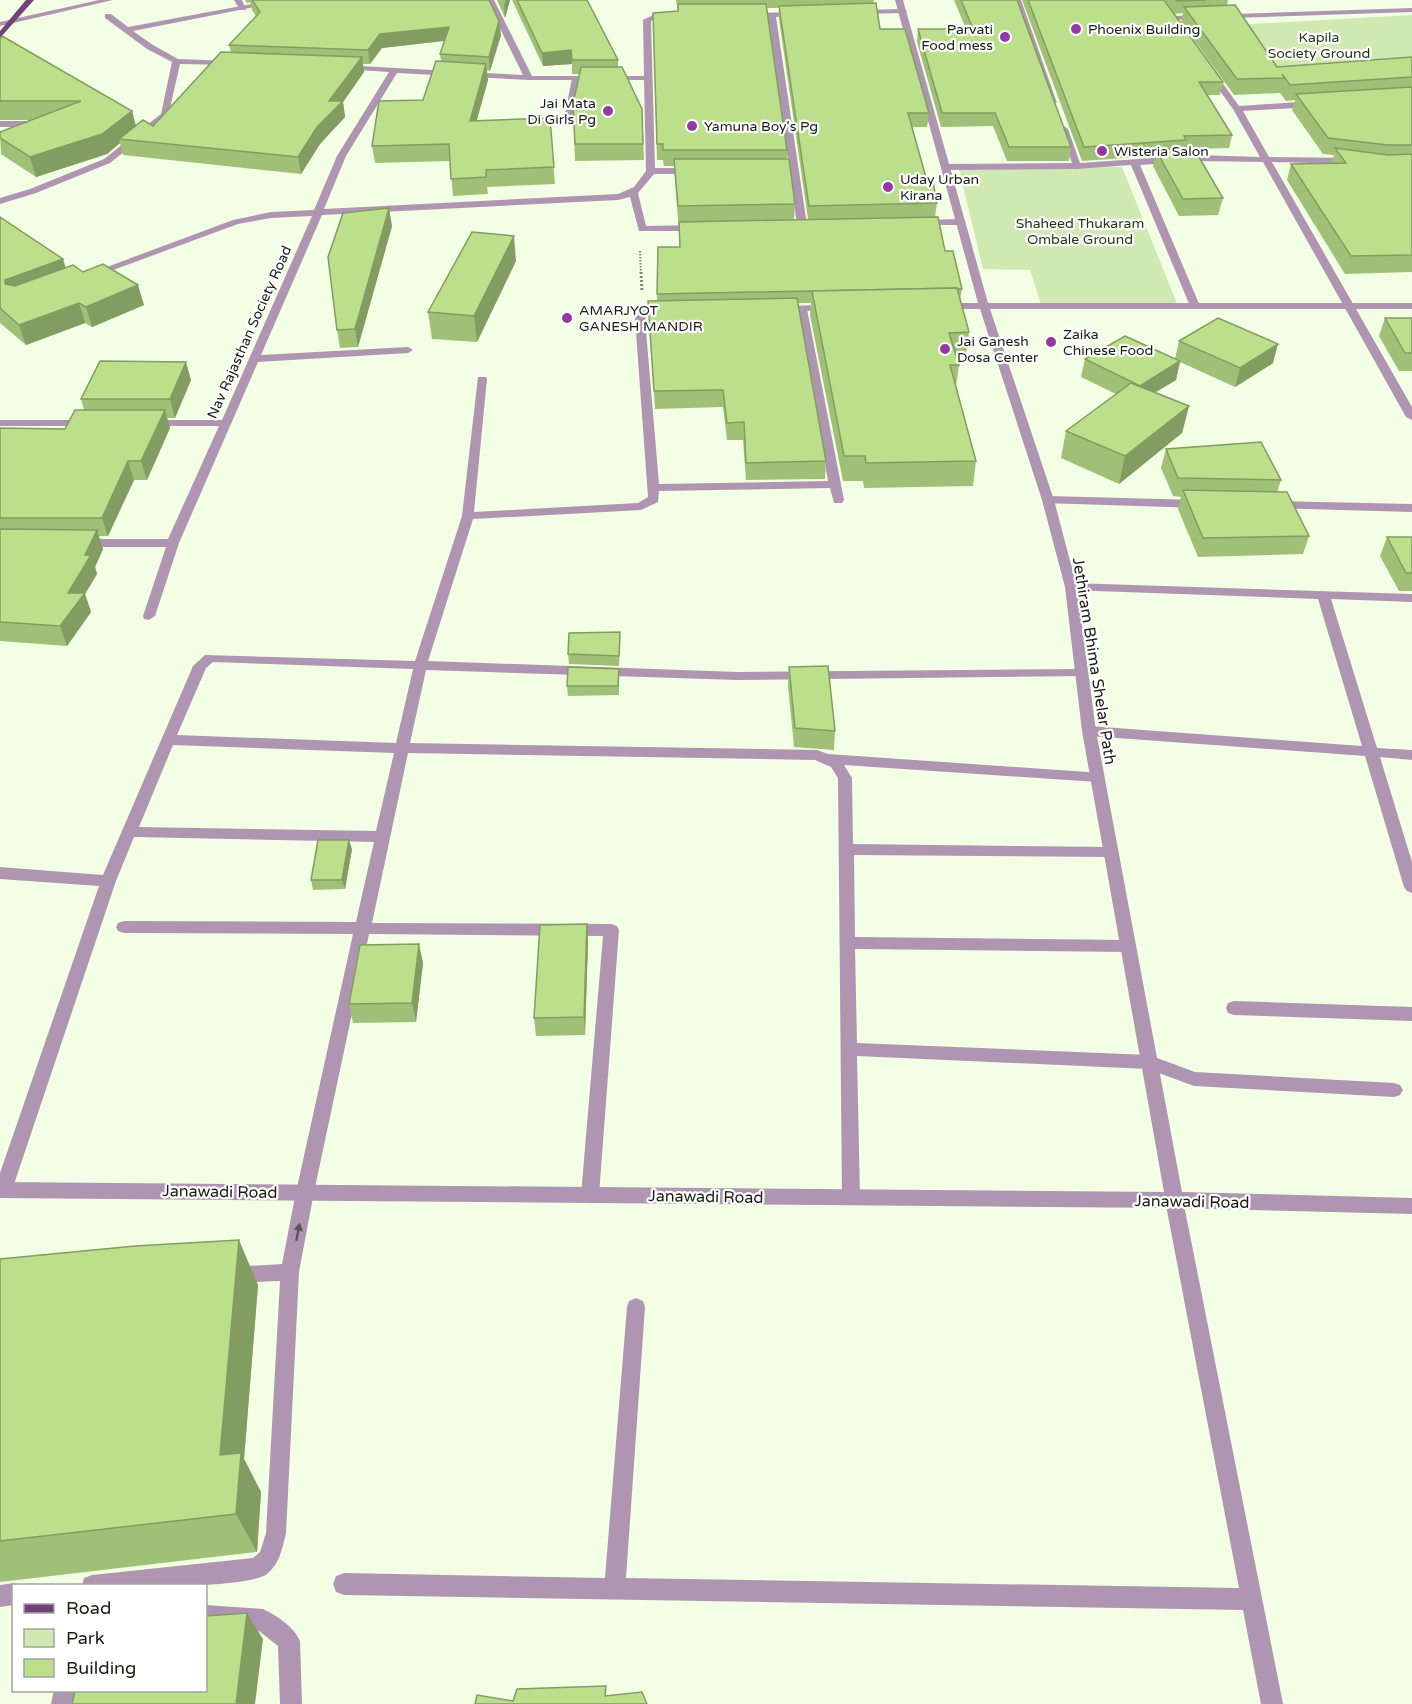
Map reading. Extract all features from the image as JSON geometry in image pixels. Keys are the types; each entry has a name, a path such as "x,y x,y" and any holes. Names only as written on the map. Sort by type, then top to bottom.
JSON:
{"main road":[{"path":"0,36 30,0"}],"street":[{"path":"0,24 109,0"},
{"path":"238,0 243,8"},
{"path":"128,29 287,0"},
{"path":"490,0 529,78"},
{"path":"1017,0 1077,166"},
{"path":"843,13 901,6"},
{"name":"Jethiram Bhima Shelar Path","path":"901,6 984,306 1048,500 1071,587 1097,777 1174,1200 1272,1704"},
{"path":"1165,9 1179,27"},
{"path":"1172,18 1412,10"},
{"path":"82,278 236,222 271,215 618,197 634,193 641,188 651,171 647,20 659,14 682,14"},
{"path":"738,15 808,14"},
{"path":"772,15 802,225"},
{"path":"108,16 150,47 176,61 242,63"},
{"path":"0,201 33,191 107,160 157,122 165,115 176,61"},
{"path":"1205,64 1237,109 1347,307 1412,417"},
{"path":"332,67 529,78 649,78"},
{"name":"Nav Rajasthan Society Road","path":"149,616 173,543 318,213 326,185 347,145 395,69"},
{"path":"568,119 576,78"},
{"path":"1237,109 1319,104"},
{"path":"0,124 50,124"},
{"path":"946,167 1077,166 1196,158 1331,159 1358,162"},
{"path":"1134,162 1195,306"},
{"path":"651,171 710,171"},
{"path":"782,171 794,171"},
{"path":"634,193 642,229 711,228"},
{"path":"904,223 961,222"},
{"path":"790,226 813,225"},
{"path":"927,307 1412,306"},
{"path":"768,309 836,308"},
{"path":"802,309 838,500"},
{"path":"468,516 641,506 654,499 640,320 649,312"},
{"path":"253,359 408,350"},
{"path":"110,1584 257,1568 269,1558 276,1533 290,1272 305,1192 420,666 468,516 482,379"},
{"path":"0,423 95,423"},
{"path":"142,423 225,423"},
{"path":"653,488 835,484"},
{"path":"1048,500 1207,504"},
{"path":"1264,505 1412,508"},
{"path":"69,543 173,543"},
{"path":"1071,587 1412,598"},
{"path":"1324,596 1412,887"},
{"path":"1,1190 108,881 200,666 210,658 738,676 1082,673"},
{"path":"1089,731 1412,755"},
{"path":"169,740 401,748 818,755 836,764 845,778 851,1197"},
{"path":"825,759 1097,777"},
{"path":"130,832 382,837"},
{"path":"846,849 1111,852"},
{"path":"0,873 108,881"},
{"path":"124,927 611,930 590,1195"},
{"path":"847,943 1128,946"},
{"path":"1234,1008 1412,1014"},
{"path":"849,1049 1149,1062 1194,1079 1395,1090"},
{"name":"Janawadi Road","path":"1,1190 1174,1200 1412,1206"},
{"path":"220,1276 290,1272"},
{"path":"615,1588 636,1307"},
{"path":"344,1584 1252,1599"},
{"path":"207,1616 263,1620 289,1641 291,1704"}],"path":[{"path":"642,229 639,254 649,312"}],"green space":[{"name":"Kapila Society Ground","path":"1412,15 1412,65 1280,73 1234,25"},
{"name":"Shaheed Thukaram Ombale Ground","path":"1122,167 1178,306 1041,305 1030,270 983,269 959,169"}],"building":[{"path":"252,0 489,0 499,21 489,57 440,54 449,27 380,34 368,50 229,45 260,12"},
{"path":"517,0 587,0 618,60 572,60 571,50 542,53"},
{"path":"961,0 1017,0 1071,147 1009,147 995,113 942,113 918,29 973,29"},
{"path":"1028,0 1164,0 1223,82 1199,82 1232,135 1184,136 1186,140 1084,147"},
{"path":"876,3 880,29 905,29 929,113 908,113 927,181 933,181 937,203 809,206 779,6"},
{"path":"678,4 766,4 787,150 663,150 663,144 657,144 653,13 678,11"},
{"path":"1235,5 1277,67 1412,57 1412,77 1290,85 1282,74 1284,78 1237,79 1184,7"},
{"path":"2,36 132,111 102,134 30,157 0,138 0,132 81,101 0,101 0,39"},
{"path":"221,52 362,57 329,101 343,101 317,127 298,157 119,139 143,120 153,126"},
{"path":"436,61 486,64 470,121 550,118 554,167 486,170 486,177 451,179 449,144 372,146 379,101 423,100"},
{"path":"581,67 622,67 642,109 643,144 575,144 573,104"},
{"path":"1412,87 1412,145 1388,145 1328,138 1296,94"},
{"path":"1193,147 1223,198 1183,199 1156,150"},
{"path":"1335,148 1388,155 1412,154 1412,255 1351,256 1291,164 1346,163"},
{"path":"674,159 789,159 795,204 678,206"},
{"path":"389,208 355,329 337,330 328,257 343,213"},
{"path":"0,217 63,259 5,280 5,284 15,286 73,265 83,272 103,264 138,285 86,307 79,303 19,325 0,308"},
{"path":"938,217 945,251 953,251 962,289 657,294 658,247 680,247 679,222"},
{"path":"472,232 514,236 474,316 428,312"},
{"path":"957,288 969,332 949,333 959,365 950,365 976,461 866,463 865,456 844,456 812,291"},
{"path":"797,298 826,461 746,463 744,422 727,423 723,390 654,391 648,301"},
{"path":"1218,318 1278,344 1240,368 1179,341"},
{"path":"1385,318 1412,318 1412,353 1405,353"},
{"path":"1125,336 1180,361 1140,386 1085,359"},
{"path":"100,361 186,362 170,399 81,399"},
{"path":"1131,383 1189,406 1125,456 1066,431"},
{"path":"75,410 165,410 141,461 128,461 102,518 0,518 0,428 65,429"},
{"path":"1261,442 1281,480 1178,478 1166,449"},
{"path":"1183,490 1287,492 1309,536 1203,538"},
{"path":"0,529 97,530 85,555 91,555 68,593 85,593 60,626 0,622"},
{"path":"1387,537 1412,537 1412,573 1406,573"},
{"path":"620,632 619,656 568,654 569,633"},
{"path":"828,666 835,731 795,728 789,667"},
{"path":"568,667 619,669 618,686 567,686"},
{"path":"318,840 349,840 342,880 311,880"},
{"path":"587,924 584,1017 534,1018 540,925"},
{"path":"419,944 412,1003 349,1004 360,945"},
{"path":"239,1240 220,1455 241,1453 236,1514 0,1541 0,1259 135,1246"},
{"path":"247,1613 236,1704 72,1704 75,1692 207,1692 207,1616"},
{"path":"606,1686 605,1696 642,1692 647,1704 475,1704 477,1695 513,1701 517,1689"}],"place":[{"name":"Phoenix Building","path":"1076,29"},
{"name":"Parvati Food mess","path":"1005,37"},
{"name":"Jai Mata Di Girls Pg","path":"608,111"},
{"name":"Yamuna Boy's Pg","path":"692,126"},
{"name":"Wisteria Salon","path":"1102,151"},
{"name":"Uday Urban Kirana","path":"888,187"},
{"name":"AMARJYOT GANESH MANDIR","path":"567,318"},
{"name":"Zaika Chinese Food","path":"1051,342"},
{"name":"Jai Ganesh Dosa Center","path":"945,349"}]}
